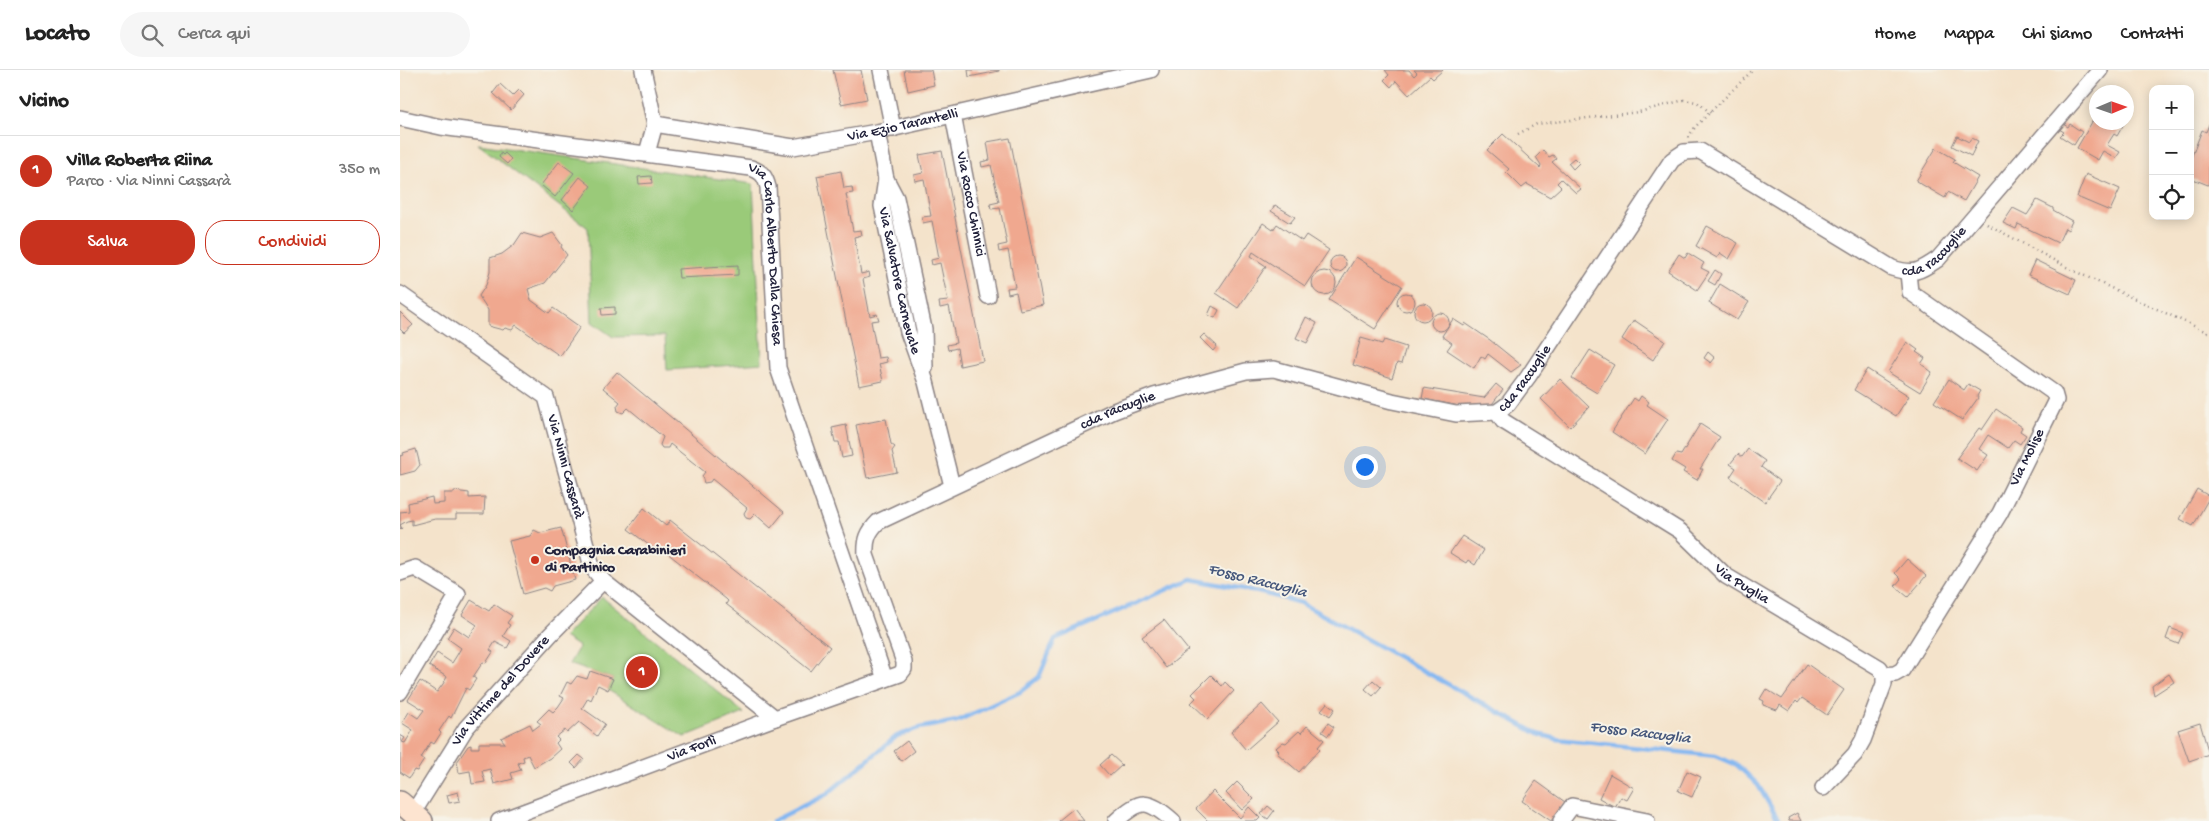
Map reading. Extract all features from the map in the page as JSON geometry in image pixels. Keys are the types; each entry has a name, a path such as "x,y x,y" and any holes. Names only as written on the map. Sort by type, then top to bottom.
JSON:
{"street":[{"path":"643,70 655,124 647,153"},
{"path":"881,70 893,128"},
{"name":"Via Ezio Tarantelli","path":"655,124 793,147 877,132 1151,70"},
{"name":"cda raccuglie","path":"885,679 900,674 904,670 904,662 866,555 865,541 870,530 878,522 1114,412 1154,396 1246,370 1274,369 1392,401 1456,414 1497,412 1508,404 1528,377 1672,160 1684,152 1700,151 1892,268 1908,273 1924,269 1938,259 2100,70"},
{"name":"Via Rocco Chinnici","path":"953,115 988,296"},
{"name":"Via Carlo Alberto Dalla Chiesa","path":"400,118 441,127 647,153 759,170 765,177 768,187 778,368 885,679"},
{"name":"Via Salvatore Carnevale","path":"877,132 886,179 896,198 924,329 926,382 952,486"},
{"name":"Via Molise","path":"1884,675 1894,674 1902,670 1966,568 2000,513 2056,400 2054,393 1910,292 1908,273"},
{"name":"Via Ninni Cassarà","path":"400,294 546,397 592,567 603,581 775,718"},
{"name":"Via Puglia","path":"1497,412 1503,421 1680,531 1726,576 1880,668 1884,675"},
{"path":"400,573 415,568 458,594 405,672 400,692"},
{"name":"Via Vittime del Dovere","path":"412,812 466,728 550,635 603,581"},
{"path":"1823,788 1855,754 1863,740 1884,684 1884,675"},
{"name":"Via Forlì","path":"499,821 885,679"},
{"path":"1116,821 1131,808 1142,803 1149,804 1173,821"},
{"path":"1561,821 1572,806 1647,821"}],"path":[{"path":"1684,152 1687,139 1753,70"},
{"path":"1518,134 1537,124 1638,112 1684,100 1697,102 1711,112"},
{"path":"1975,217 2072,270 2209,333"}],"green space":[{"path":"478,144 753,184 762,363 667,370 665,336 613,337 592,322 588,228"},
{"path":"602,597 744,713 684,737 608,690 613,679 569,664 579,647 564,637"}],"building":[{"path":"833,70 861,70 867,99 841,104"},
{"path":"904,70 931,70 934,85 908,91"},
{"path":"968,70 999,70 999,71 969,77"},
{"path":"1385,70 1409,70 1414,76 1417,73 1414,70 1443,70 1433,79 1430,76 1409,95 1396,81 1391,87 1384,80 1389,75"},
{"path":"500,84 513,96 519,90 524,95 511,110 493,93"},
{"path":"2063,124 2068,127 2070,124 2082,132 2074,145 2060,136 2064,132 2059,129"},
{"path":"2209,124 2208,185 2194,179 2194,151 2202,130 2206,132"},
{"path":"2089,127 2089,130 2120,130 2117,136 2114,134 2107,145 2120,152 2116,158 2103,151 2098,160 2077,148"},
{"path":"1503,134 1540,168 1541,165 1536,157 1543,150 1549,157 1553,155 1556,159 1552,162 1581,189 1576,193 1561,179 1557,183 1561,187 1550,197 1527,184 1522,188 1506,172 1509,169 1487,150"},
{"path":"1957,136 1969,142 1972,138 1978,141 1971,156 1952,146"},
{"path":"1010,138 1043,305 1020,310 1016,292 1008,294 1007,288 1015,287 1008,250 999,252 998,246 1007,244 1000,208 991,209 990,204 999,202 991,165 982,167 981,162 990,160 987,142"},
{"path":"1936,148 1955,159 1953,162 1978,177 1964,201 1948,192 1945,198 1916,181"},
{"path":"942,151 983,361 960,366 957,348 948,350 947,345 956,343 949,306 940,308 939,302 948,301 940,263 932,265 931,260 939,258 932,221 923,223 922,217 931,216 924,179 915,181 914,175 923,173 919,155"},
{"path":"501,153 503,155 505,153 511,159 507,164 499,157"},
{"path":"1574,158 1579,163 1573,169 1568,163"},
{"path":"559,162 574,173 555,197 541,185"},
{"path":"841,171 844,188 852,187 853,193 846,194 853,231 861,230 862,235 854,237 861,274 869,272 870,277 863,279 870,316 877,314 879,320 871,321 878,358 886,357 887,362 879,364 883,381 859,386 817,176"},
{"path":"2086,174 2120,189 2110,211 2077,197"},
{"path":"651,176 652,183 639,184 638,177"},
{"path":"580,177 591,186 573,210 562,200"},
{"path":"2037,200 2072,221 2068,230 2065,228 2058,243 2018,224 2016,229 2003,223 2013,208 2027,215"},
{"path":"1275,205 1295,217 1290,223 1271,211"},
{"path":"1263,223 1273,230 1277,224 1302,241 1306,235 1329,250 1305,286 1253,252 1251,256 1266,266 1238,308 1216,293"},
{"path":"1707,226 1738,243 1729,259 1720,253 1717,258 1696,246"},
{"path":"522,233 540,238 553,233 567,255 545,283 528,289 531,300 549,313 553,308 580,327 560,356 516,325 512,330 488,326 488,310 479,296 486,285 490,272 490,258 502,254 514,245"},
{"path":"1688,253 1704,263 1701,268 1709,272 1697,290 1668,271 1679,254 1685,258"},
{"path":"1335,256 1341,256 1346,261 1344,270 1335,272 1330,267 1330,261"},
{"path":"1356,257 1402,286 1375,329 1329,300"},
{"path":"2035,260 2076,280 2070,294 2028,275"},
{"path":"738,265 738,275 679,278 678,269"},
{"path":"1715,270 1721,274 1715,285 1708,281"},
{"path":"1324,271 1329,272 1335,278 1335,288 1329,294 1324,295 1319,294 1313,288 1312,283 1313,278 1319,272"},
{"path":"1720,284 1749,302 1737,320 1709,303"},
{"path":"1406,293 1412,296 1415,302 1412,308 1406,311 1400,308 1397,302 1400,296"},
{"path":"1423,303 1429,306 1432,312 1429,318 1423,321 1417,318 1414,312 1417,306"},
{"path":"1212,306 1219,310 1215,318 1208,315"},
{"path":"615,307 615,314 602,315 601,308"},
{"path":"400,312 413,325 404,333 400,329"},
{"path":"1440,313 1446,316 1449,322 1446,328 1440,331 1434,328 1431,322 1434,316"},
{"path":"1306,317 1317,323 1307,343 1296,338"},
{"path":"1453,319 1464,326 1465,323 1521,365 1511,372 1488,354 1485,359 1481,356 1474,368 1447,350 1452,343 1442,336"},
{"path":"1634,320 1665,341 1653,360 1622,339"},
{"path":"1204,334 1217,346 1213,351 1200,338"},
{"path":"1361,338 1382,344 1384,340 1406,347 1401,364 1397,363 1392,378 1353,365"},
{"path":"1907,342 1925,358 1921,364 1932,372 1920,392 1888,372"},
{"path":"1590,350 1614,365 1597,393 1572,378"},
{"path":"1708,352 1715,358 1711,363 1704,358"},
{"path":"1867,369 1909,396 1896,416 1854,390"},
{"path":"617,372 784,512 771,528 755,514 750,519 746,518 744,513 747,508 712,479 710,482 704,483 702,476 705,472 670,444 668,448 662,448 660,445 663,437 628,408 623,413 618,411 617,406 620,402 603,388"},
{"path":"1560,379 1589,407 1570,427 1541,399"},
{"path":"1949,379 1964,390 1968,384 1980,391 1977,396 1978,398 1962,420 1934,402"},
{"path":"1496,384 1503,390 1489,408 1465,407 1422,399 1424,388 1484,398"},
{"path":"1641,396 1649,402 1647,405 1668,419 1645,454 1612,432 1634,398 1638,401"},
{"path":"1996,409 2022,427 2020,431 2026,435 2020,444 2014,440 2008,448 1988,435 1979,449 1988,455 1977,471 1957,458 1979,428 1982,430"},
{"path":"886,419 891,444 895,447 892,451 897,472 867,478 856,425"},
{"path":"1700,424 1720,437 1700,469 1703,469 1697,480 1683,472 1685,469 1672,461 1676,454 1681,455"},
{"path":"846,425 852,456 842,458 839,442 835,442 832,428"},
{"path":"416,449 420,465 415,471 400,475 400,456 404,455 403,453"},
{"path":"1748,449 1765,461 1761,467 1780,481 1765,502 1730,477 1736,468 1730,464 1738,454 1742,457"},
{"path":"2197,489 2209,496 2209,498 2193,526 2180,519"},
{"path":"454,491 469,493 469,498 485,497 484,514 456,514 456,519 435,519 412,525 412,520 400,525 400,512 409,511 408,503 432,497 433,504 444,503 444,493 454,493"},
{"path":"644,508 666,526 670,520 830,647 811,671 726,604 728,601 726,599 662,549 659,553 628,529"},
{"path":"561,528 575,580 553,586 550,591 544,588 523,594 509,541 530,536 534,530 540,533"},
{"path":"1462,536 1484,550 1475,565 1468,560 1466,563 1450,553"},
{"path":"1907,559 1926,576 1908,597 1895,586 1901,579 1895,573"},
{"path":"471,600 489,611 494,604 512,616 507,623 510,625 503,636 511,641 507,648 495,642 490,650 493,652 486,663 483,662 473,677 476,679 469,690 466,688 451,718 449,716 439,731 441,733 434,744 431,742 421,758 424,760 417,771 414,770 409,778 400,772 400,735 405,738 402,742 405,743 413,730 402,723 409,712 418,718 424,710 408,700 420,681 437,692 443,684 447,677 429,666 437,653 452,663 461,648 447,638 454,627 469,637 477,625 462,615"},
{"path":"1164,620 1188,650 1166,668 1142,637"},
{"path":"2170,628 2183,633 2178,644 2166,639"},
{"path":"1807,664 1844,690 1827,715 1802,698 1798,703 1796,701 1789,711 1780,705 1777,710 1763,705 1764,701 1760,699 1766,689 1782,699"},
{"path":"590,671 613,679 608,690 598,685 591,700 588,698 582,708 605,724 597,736 579,722 567,733 565,730 556,737 559,740 556,743 560,749 550,758 534,767 528,755 523,757 524,761 518,763 521,770 511,773 513,779 494,784 490,769 482,771 485,782 472,784 470,771 459,773 457,762 468,746 471,745 471,748 479,748 479,743 505,743 501,738 530,724 533,730 541,724 537,721 549,709 553,712 558,707 564,698 560,696 567,682 571,684 577,676 587,679"},
{"path":"2169,674 2174,682 2154,695 2152,686"},
{"path":"1211,675 1222,686 1225,682 1234,691 1208,719 1191,703 1196,698 1192,694"},
{"path":"1373,680 1381,687 1373,696 1365,689"},
{"path":"1327,703 1335,709 1330,716 1321,710"},
{"path":"1262,704 1278,722 1246,750 1231,732"},
{"path":"1328,723 1334,727 1328,736 1322,732"},
{"path":"2200,723 2209,754 2189,761 2178,730"},
{"path":"1307,726 1324,740 1318,747 1320,749 1299,772 1277,753 1279,751 1276,748 1283,742 1286,743 1299,731 1301,733"},
{"path":"907,741 914,751 901,761 894,751"},
{"path":"579,755 584,759 576,768 571,763"},
{"path":"1111,755 1122,765 1110,776 1100,765"},
{"path":"1687,771 1701,777 1692,797 1678,791"},
{"path":"1610,774 1634,788 1627,800 1621,797 1615,807 1599,798"},
{"path":"1536,781 1565,802 1551,821 1522,801"},
{"path":"1237,782 1254,799 1242,810 1226,793"},
{"path":"1213,791 1240,818 1249,807 1260,818 1257,821 1208,821 1196,809"},
{"path":"458,792 460,801 449,803 447,795"},
{"path":"1268,806 1274,811 1268,819 1261,814"},
{"path":"1074,808 1084,821 1058,821"},
{"path":"1797,813 1801,821 1789,821 1788,818"}],"waterway":[{"name":"Fosso Raccuglia","path":"773,821 827,794 897,736 919,728 957,721 1020,692 1039,677 1055,639 1191,579 1250,590 1301,603 1538,734 1557,739 1716,756 1737,765 1758,785 1779,821"}],"place":[{"name":"Compagnia Carabinieri di Partinico","path":"535,560"},
{"name":"Villa Roberta Riina","path":"642,672"}]}
